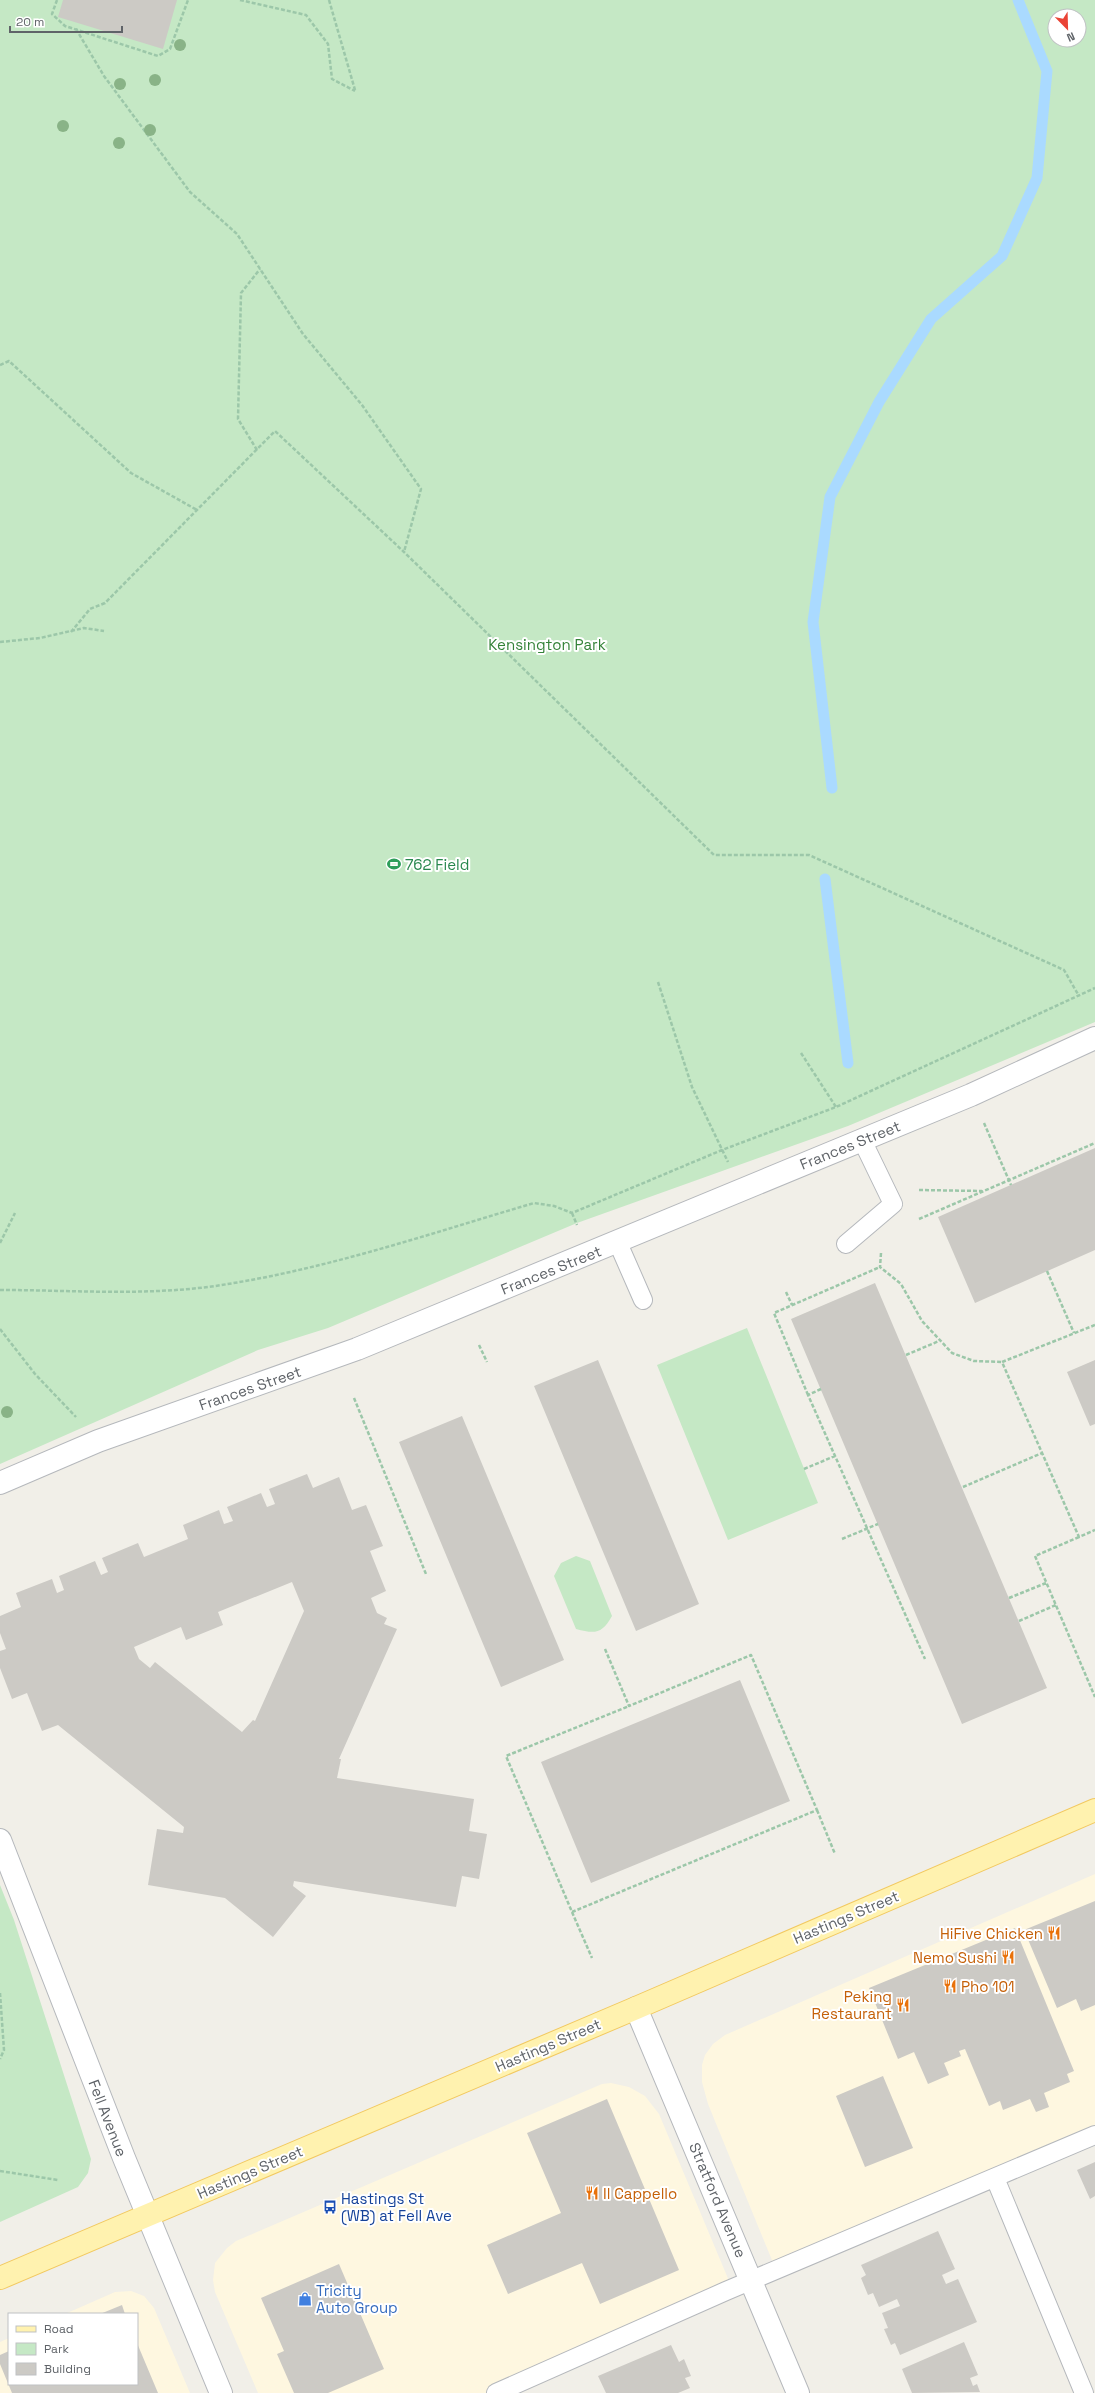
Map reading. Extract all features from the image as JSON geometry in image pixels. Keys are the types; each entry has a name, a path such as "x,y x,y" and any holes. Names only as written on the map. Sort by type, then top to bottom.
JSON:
{"main road":[{"name":"Hastings Street","path":"0,2278 636,2008 1095,1810"}],"street":[{"name":"Frances Street","path":"0,1483 98,1441 335,1358 618,1243 740,1190 971,1095 1095,1038"},
{"name":"Fell Avenue","path":"0,1840 147,2215 221,2393"},
{"name":"Stratford Avenue","path":"636,2008 752,2280 798,2393"}],"lane":[{"path":"846,1244 893,1204 862,1140"},
{"path":"618,1243 643,1300"},
{"path":"506,2391 752,2280 1095,2135"},
{"path":"995,2178 1084,2393"}],"path":[{"path":"56,0 52,14 65,26 158,56 170,50 188,0"},
{"path":"240,0 306,15 328,44 332,79 355,91 329,0"},
{"path":"76,29 104,76 190,192 237,234 303,334 362,405 421,489 404,552"},
{"path":"257,450 238,419 241,294 260,268"},
{"path":"0,365 10,362 131,473 197,510"},
{"path":"71,632 90,609 105,603 275,431 404,552 714,855 809,855 1064,970 1079,996"},
{"path":"0,642 40,638 84,628 104,631"},
{"path":"658,982 692,1087 740,1190"},
{"path":"0,1290 166,1291 216,1286 363,1254 534,1202 554,1206 572,1213 722,1150 836,1107 1095,988"},
{"path":"801,1053 836,1107"},
{"path":"971,1095 1011,1185"},
{"path":"918,1219 1095,1143"},
{"path":"886,1190 983,1191"},
{"path":"0,1243 15,1213"},
{"path":"880,1267 881,1248"},
{"path":"880,1267 774,1314 808,1395 925,1659"},
{"path":"880,1267 901,1284 922,1321 939,1341 952,1353 974,1361 1002,1362 1095,1324"},
{"path":"1047,1271 1074,1333"},
{"path":"786,1292 792,1305"},
{"path":"0,1329 34,1374 98,1441"},
{"path":"906,1354 939,1341"},
{"path":"479,1345 487,1362"},
{"path":"1002,1362 1079,1537"},
{"path":"808,1395 821,1389"},
{"path":"354,1398 426,1574"},
{"path":"963,1487 1042,1453"},
{"path":"804,1469 835,1456"},
{"path":"842,1539 878,1524"},
{"path":"1095,1530 1035,1556 1095,1697"},
{"path":"1009,1598 1046,1583"},
{"path":"1019,1621 1056,1605"},
{"path":"605,1649 629,1706"},
{"path":"592,1958 506,1756 751,1655 835,1854"},
{"path":"572,1912 817,1810"},
{"path":"0,1993 4,2050 0,2059"},
{"path":"0,2171 58,2180"}],"shaded area":[{"path":"1095,1874 1095,2135 776,2270 708,2104 702,2082 702,2065 705,2055 713,2044 725,2035"},
{"path":"611,2083 629,2087 645,2096 659,2114 732,2288 496,2393 258,2393 215,2292 213,2280 215,2263 227,2248 236,2241 602,2084"},
{"path":"131,2291 144,2296 154,2308 190,2393 0,2393 0,2342 8,2338 8,2385 138,2385 138,2313 67,2313 115,2292"}],"green space":[{"name":"Kensington Park","path":"0,0 1095,0 1095,1022 848,1126 577,1223 328,1328 258,1350 0,1464"},
{"path":"747,1328 818,1503 728,1540 657,1365"},
{"path":"576,1556 590,1561 612,1616 605,1626 597,1631 588,1632 576,1629 554,1576 561,1563"},
{"path":"0,1885 14,1920 91,2159 88,2173 78,2187 0,2222"}],"building":[{"path":"63,0 177,0 163,49 58,17"},
{"path":"1095,1148 1095,1250 975,1303 938,1217"},
{"path":"875,1283 1047,1688 962,1724 791,1319"},
{"path":"598,1360 699,1604 636,1631 534,1386"},
{"path":"1095,1360 1095,1424 1090,1426 1067,1372"},
{"path":"462,1416 564,1660 501,1687 399,1442"},
{"path":"307,1474 313,1488 339,1477 352,1510 366,1505 383,1546 370,1551 386,1591 371,1598 377,1613 387,1618 384,1624 397,1629 339,1759 341,1759 337,1778 474,1799 469,1831 487,1834 479,1879 462,1876 456,1907 294,1881 293,1886 306,1896 273,1937 225,1898 148,1885 157,1829 183,1833 184,1827 58,1725 42,1731 27,1693 12,1699 0,1668 0,1651 6,1649 0,1633 0,1616 21,1607 16,1593 52,1579 57,1593 64,1590 59,1576 95,1561 101,1575 108,1572 102,1558 138,1543 144,1557 188,1539 183,1525 219,1510 224,1524 233,1521 227,1507 261,1493 267,1507 275,1504 269,1489","holes":["292,1582 304,1611 255,1721 253,1720 242,1732 155,1662 150,1668 139,1659 134,1647 181,1627 186,1640 223,1625 218,1612"]},
{"path":"740,1680 790,1801 591,1883 541,1762"},
{"path":"1095,1901 1095,2005 1081,2011 1076,1999 1057,2008 1024,1930"},
{"path":"1015,1928 1074,2071 1067,2074 1070,2082 1044,2093 1049,2107 1036,2112 1030,2099 1003,2110 1000,2101 989,2106 965,2049 959,2051 961,2056 944,2063 949,2075 928,2084 914,2052 898,2059 869,1988"},
{"path":"883,2076 913,2148 865,2167 836,2096"},
{"path":"607,2099 679,2270 600,2304 582,2263 508,2294 487,2245 561,2213 527,2133"},
{"path":"1095,2162 1095,2196 1090,2199 1077,2170"},
{"path":"938,2231 955,2269 942,2275 946,2284 958,2279 977,2322 900,2355 895,2343 891,2345 884,2329 888,2328 882,2313 900,2306 897,2299 879,2307 873,2293 868,2295 861,2278 866,2275 861,2265"},
{"path":"339,2264 384,2369 328,2393 294,2393 277,2354 284,2351 261,2298"},
{"path":"122,2305 125,2313 102,2313"},
{"path":"964,2342 978,2375 970,2378 973,2386 977,2384 980,2392 912,2393 902,2369"},
{"path":"138,2345 158,2393 12,2393 9,2385 138,2385"},
{"path":"671,2345 679,2362 684,2359 691,2376 685,2378 690,2388 678,2393 606,2393 598,2376"},
{"path":"8,2351 8,2383 0,2364 0,2355"}],"waterway":[{"path":"832,788 813,622 830,497 879,402 931,319 1002,256 1037,178 1047,71 1018,0"},
{"path":"825,879 848,1063"}],"place":[{"name":"762 Field","path":"394,864"},
{"name":"HiFive Chicken","path":"1054,1933"},
{"name":"Nemo Sushi","path":"1008,1957"},
{"name":"Pho 101","path":"950,1986"},
{"name":"Peking Restaurant","path":"903,2005"},
{"name":"Il Cappello","path":"592,2193"},
{"name":"Hastings St (WB) at Fell Ave","path":"330,2207"},
{"name":"Tricity Auto Group","path":"305,2299"}]}
